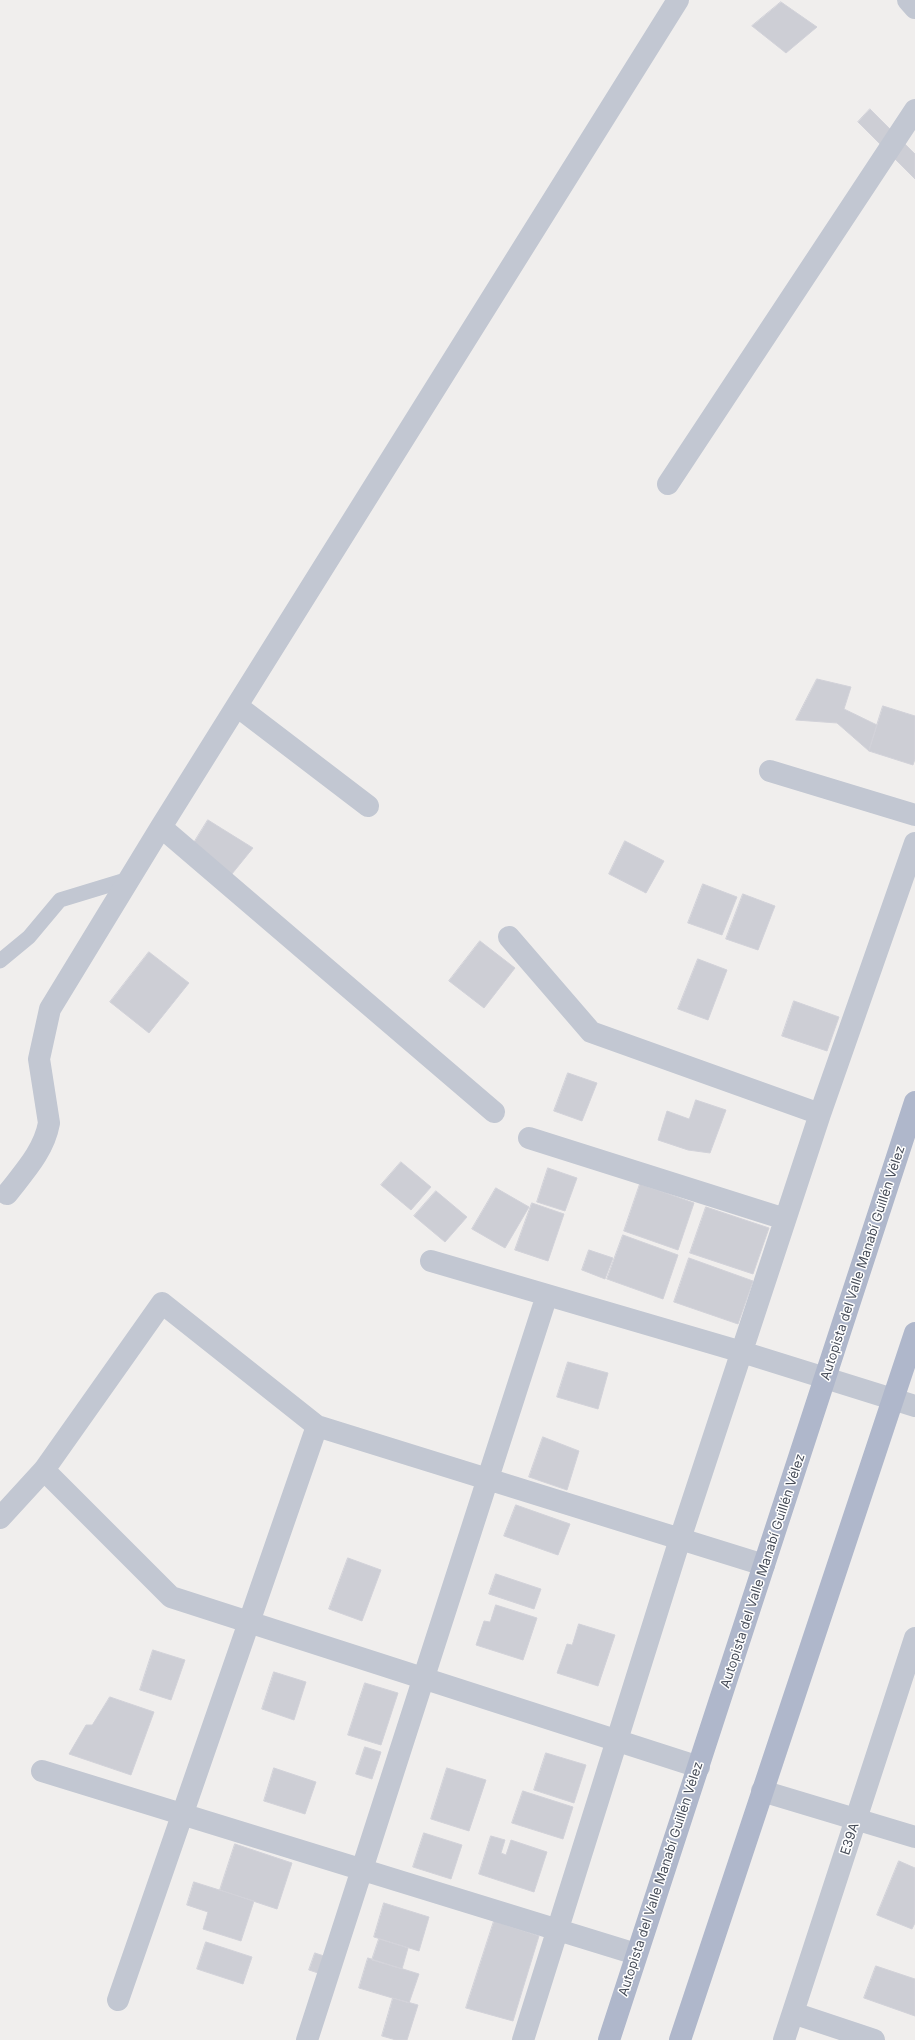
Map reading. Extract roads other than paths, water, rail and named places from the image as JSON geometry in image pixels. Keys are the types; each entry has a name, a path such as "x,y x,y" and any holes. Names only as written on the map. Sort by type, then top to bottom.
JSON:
{"main road":[{"name":"Autopista del Valle Manabí Guillén Vélez","path":"609,2040 915,1102"},
{"path":"680,2040 915,1333"}],"street":[{"path":"3,1198 31,1164 48,1133 49,1123 39,1059 50,1009 236,706 678,0"},
{"path":"908,0 915,8"},
{"path":"668,484 915,110"},
{"path":"236,706 368,806"},
{"path":"770,770 915,815"},
{"path":"161,827 494,1112"},
{"path":"523,2040 680,1539 820,1114 915,843"},
{"path":"509,937 592,1032 820,1114"},
{"path":"529,1138 785,1219"},
{"path":"431,1261 742,1352 915,1406"},
{"path":"307,2040 360,1870 547,1296"},
{"path":"0,1518 44,1470 162,1304 317,1426 764,1565"},
{"path":"118,2000 317,1426"},
{"path":"44,1470 171,1597 617,1739 699,1767"},
{"name":"E39A","path":"784,2040 915,1638"},
{"path":"42,1771 636,1954"},
{"path":"762,1791 915,1837"},
{"path":"793,2013 874,2040"}],"lane":[{"path":"0,961 29,937 60,900 129,879"}]}
